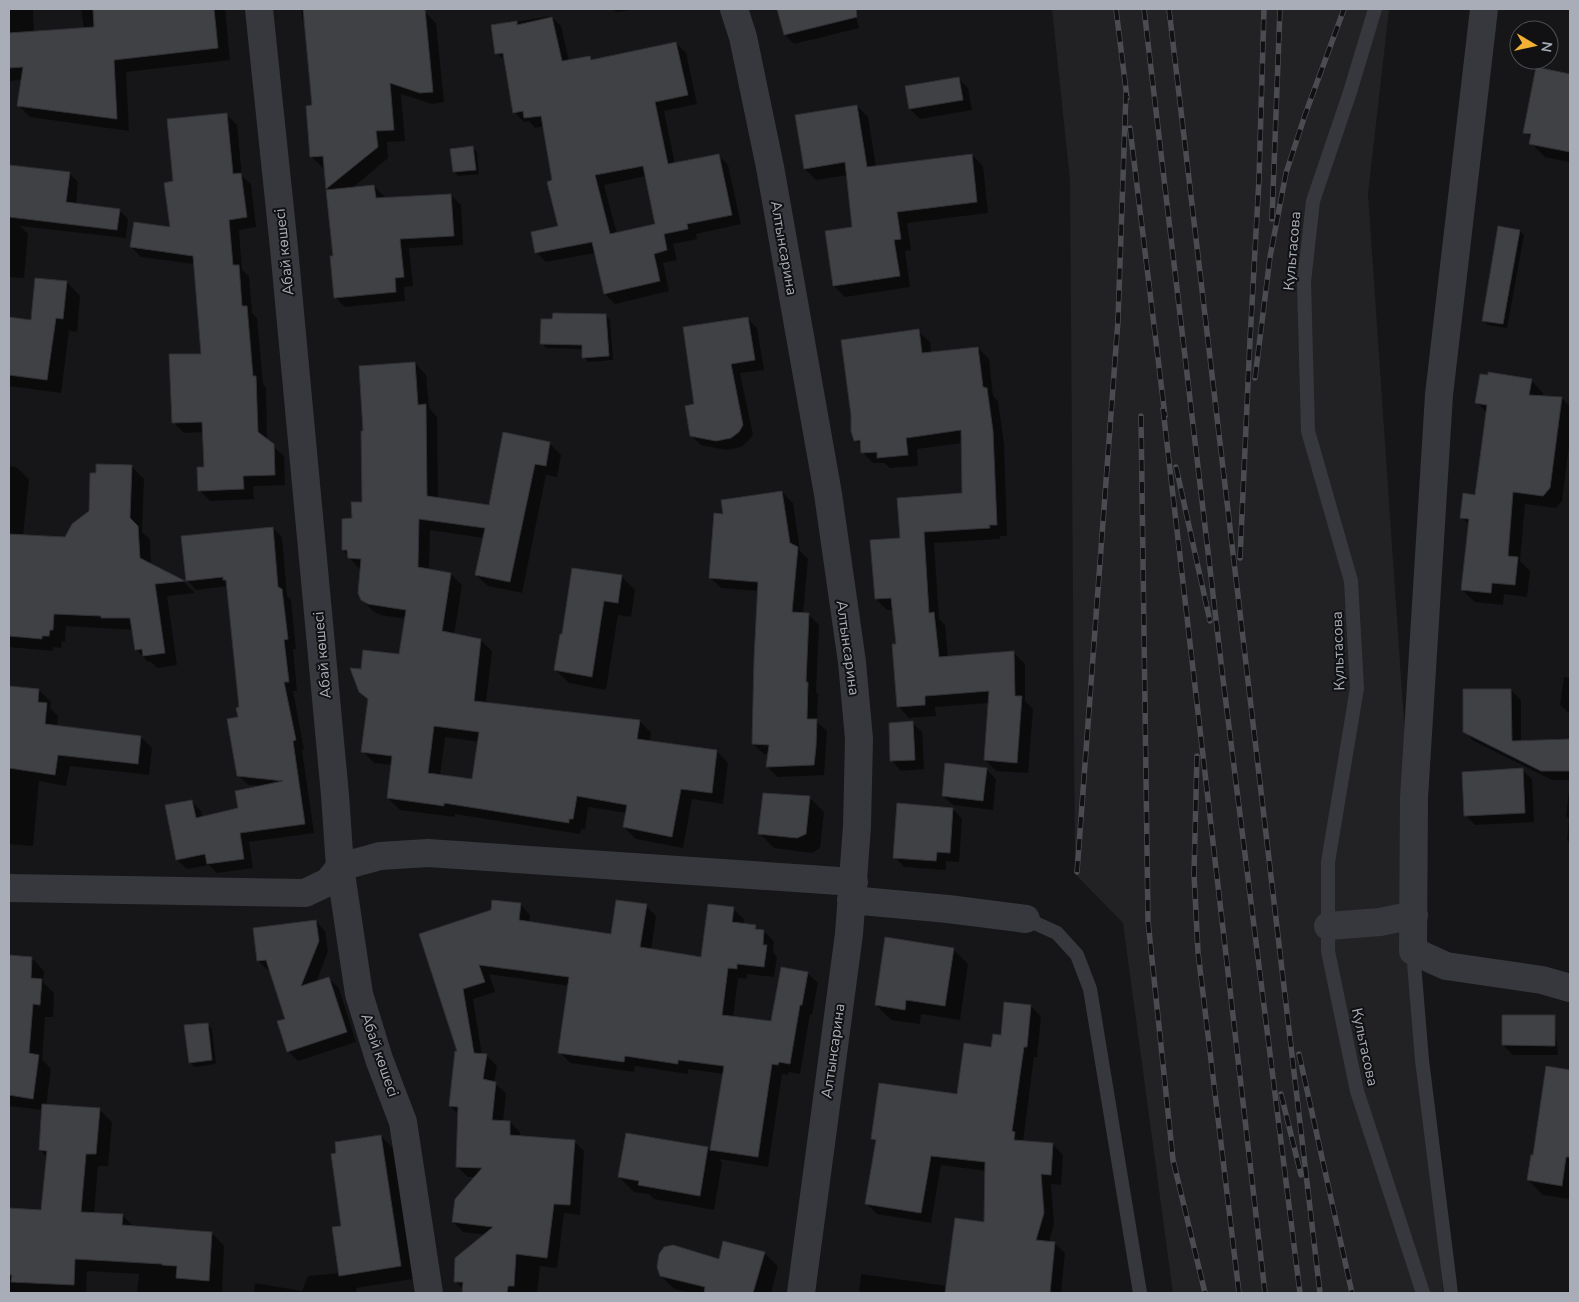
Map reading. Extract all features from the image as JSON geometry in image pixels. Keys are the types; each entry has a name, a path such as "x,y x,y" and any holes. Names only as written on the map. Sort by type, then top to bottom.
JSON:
{"street":[{"name":"Абай көшесі","path":"259,9 333,775 340,867 360,994 379,1059 403,1122 429,1293"},
{"name":"Алтынсарина","path":"734,9 770,168 828,494 852,662 859,740 857,826 849,934 801,1293"},
{"path":"1484,9 1438,395 1414,798 1413,950 1446,966 1542,980 1570,988"},
{"path":"9,888 305,893 328,882 340,867 380,856 428,853 853,891 948,909 1026,918"},
{"path":"1328,926 1380,922 1414,915"}],"lane":[{"name":"Культасова","path":"1375,9 1350,92 1313,201 1304,282 1308,431 1351,581 1357,688 1328,862 1328,951 1357,1091 1422,1293"},
{"path":"1026,918 1057,933 1077,955 1090,989 1140,1293"},
{"path":"1413,950 1422,1060 1451,1293"}],"shaded area":[{"path":"1052,9 1389,9 1368,194 1443,1293 1173,1293 1123,923 1075,874 1070,180"}],"building":[{"path":"93,9 214,9 218,48 114,60 117,119 17,106 23,67 9,68 9,33 94,27"},
{"path":"303,9 425,9 433,92 420,93 390,83 394,130 376,131 378,147 326,189 323,156 310,157 306,106 312,105"},
{"path":"777,9 856,9 857,17 784,35"},
{"path":"552,17 562,61 590,56 591,60 676,42 688,95 655,102 668,164 719,154 732,215 687,224 688,229 664,234 667,250 654,254 660,281 604,294 592,242 535,253 531,232 558,226 547,182 552,180 541,116 524,118 523,111 513,113 503,53 495,54 491,25 517,21 517,25","holes":["643,166 655,224 610,234 595,175"]},
{"path":"1535,70 1551,70 1570,74 1570,152 1529,144 1531,134 1523,133"},
{"path":"959,77 963,100 909,109 905,86"},
{"path":"857,105 867,167 972,154 977,202 897,212 901,239 894,240 900,276 833,286 825,231 852,227 845,162 804,169 795,115"},
{"path":"227,113 233,174 241,173 247,217 229,220 233,265 239,265 242,306 247,306 253,376 256,376 258,432 274,444 275,475 243,476 244,489 198,491 197,467 204,467 202,422 172,423 169,354 201,354 193,256 130,247 134,222 170,227 164,183 173,181 167,119"},
{"path":"473,146 476,170 453,172 450,149"},
{"path":"9,165 70,172 66,202 120,209 117,230 9,217"},
{"path":"374,185 376,198 451,194 454,236 400,239 404,277 395,278 396,292 334,298 330,256 333,256 326,190"},
{"path":"1498,226 1520,230 1503,324 1482,321"},
{"path":"35,278 67,281 63,319 56,318 47,380 9,375 9,317 31,320"},
{"path":"553,313 606,314 609,356 582,358 582,345 540,344 541,319 552,319"},
{"path":"748,317 755,360 731,364 743,425 739,432 731,438 716,441 690,436 685,406 694,404 683,327"},
{"path":"919,329 922,353 978,347 983,387 987,388 993,431 997,525 989,525 990,528 924,532 929,613 934,612 939,657 1014,651 1015,696 1022,696 1017,763 984,760 989,691 925,696 925,705 897,707 892,644 896,644 891,598 875,599 870,540 900,538 897,498 962,493 961,430 906,438 908,455 877,458 877,452 861,453 860,440 854,441 851,431 851,415 841,340"},
{"path":"415,362 418,405 426,404 427,496 489,505 503,432 550,442 546,466 535,464 510,582 475,575 485,528 419,519 418,567 451,573 442,631 481,639 474,701 640,720 637,739 717,750 712,793 681,789 672,837 623,827 627,805 577,796 573,819 569,819 569,823 444,803 444,806 387,798 392,756 361,752 368,699 359,692 350,668 361,669 363,650 399,654 406,610 368,604 361,600 358,593 361,559 348,558 347,550 342,550 342,519 352,518 351,502 362,502 361,431 363,431 359,366","holes":["434,726 479,732 472,779 428,773"]},
{"path":"1488,372 1532,379 1529,395 1562,397 1550,488 1543,496 1513,492 1508,556 1518,557 1515,585 1492,583 1491,593 1461,590 1469,519 1460,518 1463,493 1475,495 1487,405 1475,403 1480,374 1488,375"},
{"path":"96,464 132,465 130,518 138,526 140,558 185,581 155,584 165,653 143,656 142,649 135,650 130,618 101,618 101,616 54,614 53,630 50,630 49,636 42,636 42,639 9,636 9,534 65,537 72,524 89,511 90,473 96,473"},
{"path":"782,491 790,543 798,547 792,612 809,613 806,682 808,682 807,719 817,719 816,747 814,765 766,767 769,745 752,744 758,582 709,578 714,513 723,514 721,500"},
{"path":"273,527 278,587 282,589 288,639 284,640 289,682 284,682 296,740 293,741 305,824 240,833 244,859 207,864 205,854 176,860 165,805 192,800 196,818 238,808 235,791 283,781 237,776 227,719 238,717 236,708 239,707 226,580 223,580 223,577 186,581 181,536"},
{"path":"572,568 622,575 618,603 604,601 592,677 554,670 560,634 562,634"},
{"path":"9,686 39,689 38,702 47,703 45,724 141,736 138,764 58,755 55,775 9,768"},
{"path":"1463,689 1511,689 1512,741 1570,739 1570,771 1541,771 1463,732"},
{"path":"913,721 915,760 890,761 889,723"},
{"path":"945,763 987,768 983,801 942,796"},
{"path":"1523,768 1525,813 1464,816 1462,772"},
{"path":"763,793 810,796 806,834 797,838 758,834"},
{"path":"897,803 953,808 950,853 937,852 936,861 893,858"},
{"path":"492,900 521,903 519,920 611,934 616,900 647,904 640,947 701,957 708,904 734,907 732,922 756,925 755,929 764,930 763,945 767,945 764,967 737,964 737,969 728,968 722,1015 771,1021 781,967 808,972 802,1005 800,1005 790,1064 779,1062 778,1065 772,1064 758,1157 710,1150 724,1066 678,1060 678,1064 625,1056 624,1062 558,1053 569,977 479,965 485,982 463,989 474,1053 487,1054 483,1079 496,1082 492,1120 510,1121 510,1135 575,1140 570,1205 554,1204 547,1258 516,1254 514,1286 508,1286 507,1293 462,1293 463,1282 454,1282 455,1258 493,1227 452,1222 455,1199 482,1168 456,1167 458,1107 449,1106 455,1051 457,1051 419,934 491,910"},
{"path":"316,920 319,941 301,986 329,977 347,1032 287,1052 277,1021 285,1019 266,960 257,961 253,928"},
{"path":"885,937 954,948 945,1006 906,1000 905,1010 875,1005"},
{"path":"9,955 32,957 31,978 42,979 40,1005 33,1004 29,1053 39,1055 33,1099 9,1095"},
{"path":"1004,1002 1031,1005 1027,1047 1024,1047 1012,1131 1015,1132 1014,1140 1053,1143 1051,1175 1041,1174 1044,1213 1036,1240 1055,1242 1050,1293 945,1293 955,1218 984,1222 985,1162 931,1156 921,1213 865,1204 876,1140 871,1139 879,1083 957,1094 964,1043 991,1047 993,1034 1001,1035"},
{"path":"1502,1015 1555,1015 1555,1046 1502,1045"},
{"path":"208,1023 212,1060 189,1063 184,1025"},
{"path":"1546,1066 1570,1070 1570,1157 1566,1157 1562,1186 1527,1180 1531,1155 1533,1155"},
{"path":"42,1104 100,1108 96,1154 86,1154 81,1212 123,1214 122,1225 212,1232 209,1281 176,1278 177,1266 75,1259 74,1285 11,1282 12,1275 9,1275 9,1208 41,1210 47,1151 39,1150"},
{"path":"626,1133 708,1147 700,1196 638,1185 639,1181 618,1177"},
{"path":"381,1135 401,1266 339,1276 332,1227 341,1226 331,1154 336,1153 335,1142"},
{"path":"723,1241 765,1252 753,1293 704,1293 705,1287 660,1276 657,1267 659,1254 664,1247 673,1245 719,1259"}],"railway":[{"path":"1116,9 1127,98"},
{"path":"1144,9 1223,679 1300,1293"},
{"path":"1169,9 1320,1293"},
{"path":"1240,558 1259,179 1264,9"},
{"path":"1272,219 1280,9"},
{"path":"1255,378 1270,257 1286,173 1344,9"},
{"path":"1077,872 1118,320 1126,92"},
{"path":"1130,128 1165,416"},
{"path":"1163,409 1265,1293"},
{"path":"1141,416 1148,921 1173,1160 1205,1293"},
{"path":"1176,467 1210,621"},
{"path":"1197,756 1194,874 1198,952 1239,1293"},
{"path":"1299,1054 1352,1293"},
{"path":"1281,1094 1301,1175"}]}
